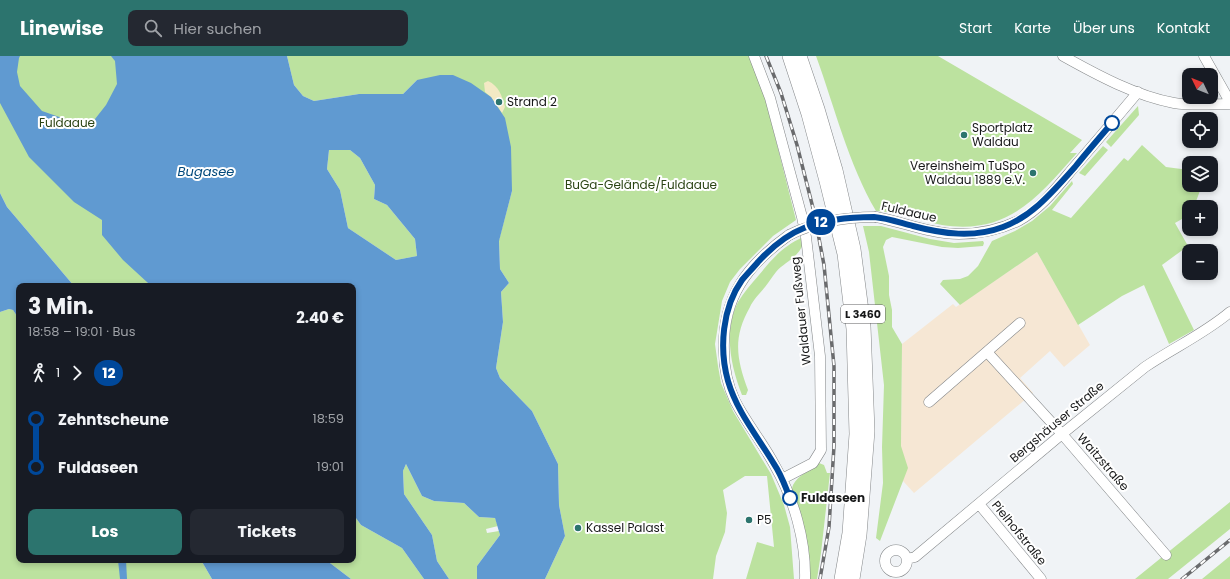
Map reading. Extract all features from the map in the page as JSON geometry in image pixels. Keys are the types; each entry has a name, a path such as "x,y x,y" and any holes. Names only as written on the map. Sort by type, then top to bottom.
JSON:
{"main road":[{"name":"L 3460","path":"789,56 808,114 842,246 853,329 856,434 849,533 841,579"},
{"name":"L 3460","path":"800,56 836,170 854,249 864,326 868,431 860,535 853,579"}],"street":[{"name":"Waldauer Fußweg","path":"754,56 770,98 802,217 806,237 820,356 821,450 812,463 782,480"},
{"path":"1063,56 1095,74 1158,100 1176,103 1230,103 1204,56"},
{"name":"Fuldaaue","path":"805,579 805,552 791,501 775,465 735,400 724,362 724,335 728,312 734,294 743,279 766,254 789,235 802,228 832,220 854,217 876,217 929,230 958,234 989,231 1019,220 1039,205 1059,184 1138,92"},
{"name":"Bergshäuser Straße","path":"907,559 915,557 1062,434 1145,367 1217,322 1230,312"},
{"path":"929,402 1020,323"},
{"name":"Waitzstraße","path":"987,352 1062,434 1166,555"},
{"name":"Pielhofstraße","path":"979,504 1039,578"},
{"name":"Bergshäuser Straße","path":"894,550 898,550 903,553 907,559 907,564 903,570 891,576 885,563 885,557 894,550"}],"shaded area":[{"path":"1037,252 1090,345 1064,367 1050,351 1020,378 1033,393 914,493 903,481 901,446 902,344 953,304 956,307"}],"green space":[{"name":"Fuldaaue","path":"0,56 166,56 102,220 148,283 71,283 7,207 0,193"},
{"name":"BuGa-Gelände/Fuldaaue","path":"287,56 750,56 765,97 796,220 773,236 740,269 730,282 722,301 715,344 721,383 733,411 771,474 784,505 790,527 794,579 746,579 757,542 774,547 767,476 745,476 723,490 727,513 725,532 716,556 713,579 545,579 565,536 559,505 558,464 532,411 500,378 496,368 503,322 501,292 509,283 500,269 499,240 512,191 417,80 403,94 359,94 314,101 303,96 294,85"},
{"name":"Sportplatz Waldau","path":"816,56 938,56 1082,140 1070,153 1077,153 1048,185 1019,210 1003,218 985,224 965,227 942,225 893,213 876,211 857,174"},
{"path":"1138,106 1139,115 1111,147 1106,142"},
{"path":"1142,145 1166,167 1182,169 1182,192 1199,192 1197,200 1182,200 1182,219 1175,223 1187,244 1182,244 1182,250 1162,265 1194,330 1169,344 1144,285 1122,296 1078,325 1037,252 960,305 940,284 943,280 960,279 968,276 978,266 992,241 1015,231 1032,221 1050,206 1072,181 1073,184 1052,210 1071,218 1124,158 1128,161"},
{"path":"1103,146 1108,150 1085,176 1079,173"},
{"path":"329,150 350,150 360,158 375,185 374,199 387,205 415,239 417,256 396,260 348,228 340,190 327,169"},
{"path":"863,226 881,226 930,239 954,243 983,241 984,243 983,246 958,248 942,247 892,237 886,240 883,247 889,276 892,327 902,344 901,446 908,468 880,541 876,538 883,483 882,447 884,385 869,252"},
{"path":"803,237 801,249 776,272 753,302 741,328 738,348 739,358 748,390 746,395 742,395 735,373 730,349 733,313 738,302 751,284 778,253"},
{"path":"9,309 13,310 16,314 16,563 203,563 212,579 0,579 0,312"},
{"path":"819,463 824,465 827,473 830,473 817,579 809,579 809,560 806,542 792,490 795,481 798,478"},
{"path":"406,464 422,496 434,501 464,503 479,517 495,518 498,526 486,529 487,533 499,531 500,535 477,566 477,579 449,579 437,561 432,535 404,494 403,471"},
{"path":"1230,502 1230,529 1168,579 1135,579"},
{"path":"356,518 361,525 402,548 424,579 351,579 330,563 356,563"},
{"path":"1230,556 1230,579 1202,579"}],"sand":[{"name":"Strand 2","path":"488,81 495,86 501,95 505,107 502,113 491,97 485,92 484,83"}],"water":[{"name":"Bugasee","path":"0,56 20,56 17,72 20,86 42,111 68,120 95,119 106,105 117,84 115,61 111,56 287,56 294,85 303,96 314,101 359,94 403,94 417,80 440,75 453,75 471,83 491,97 505,118 511,147 512,191 499,241 500,269 509,283 501,292 503,322 496,368 500,378 532,411 558,464 559,505 565,536 545,579 477,579 477,566 500,535 495,518 479,517 464,503 434,501 422,496 406,464 403,471 404,494 432,535 437,561 449,579 424,579 402,548 361,525 356,518 356,283 148,283 123,260 102,235 102,220 74,202 29,157 0,103","holes":["329,150 350,150 360,158 375,185 374,199 387,205 415,239 417,256 396,260 348,228 340,190 327,169"]},
{"path":"0,193 7,207 71,283 16,283 16,314 13,310 9,309 0,312"},
{"path":"118,563 126,563 127,579 120,579"},
{"path":"203,563 330,563 351,579 212,579"}],"railway":[{"path":"766,56 781,93 797,145 814,212 824,265 834,366 834,446 829,527 820,579"},
{"path":"1182,579 1230,540"}],"bus line":[{"name":"12","path":"790,498 775,465 735,400 724,362 724,335 728,312 734,294 743,279 775,245 789,235 802,228 829,220 854,217 876,217 929,230 958,234 989,231 1003,227 1019,220 1044,201 1112,123"}],"place":[{"name":"Strand 2","path":"499,102"},
{"name":"Sportplatz Waldau","path":"964,135"},
{"name":"Vereinsheim TuSpo Waldau 1889 e.V.","path":"1033,173"},
{"name":"Fuldaseen","path":"790,498"},
{"name":"P5","path":"749,520"},
{"name":"Kassel Palast","path":"578,528"}]}
